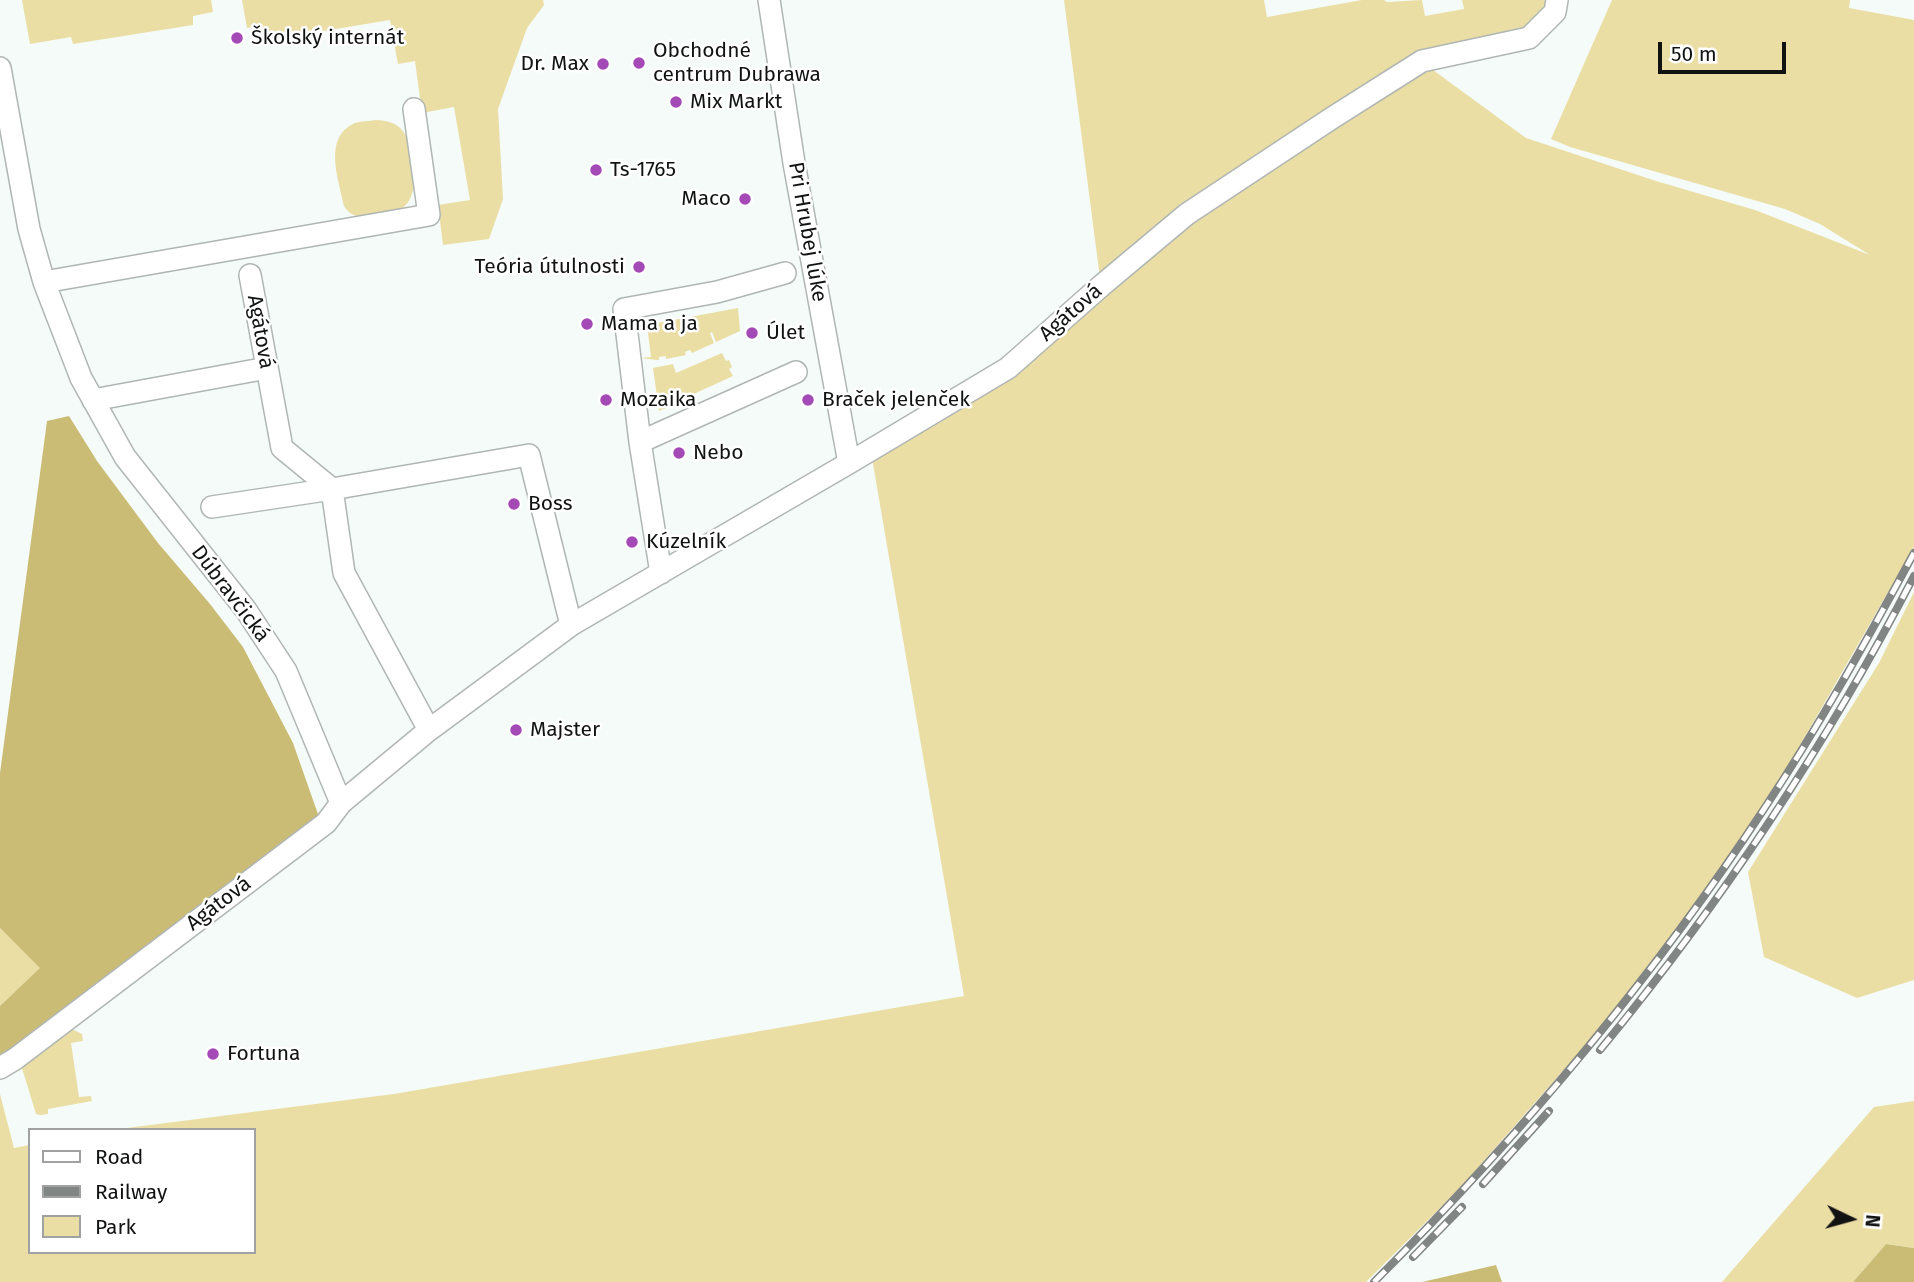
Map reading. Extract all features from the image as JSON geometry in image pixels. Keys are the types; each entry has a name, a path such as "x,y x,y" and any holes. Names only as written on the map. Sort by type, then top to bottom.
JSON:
{"street":[{"name":"Pri Hrubej lúke","path":"769,0 794,163 849,463"},
{"name":"Agátová","path":"0,1069 326,823 341,803 429,730 571,625 1009,368 1187,214 1332,118 1422,61 1529,38 1555,12 1557,0"},
{"name":"Dúbravčická","path":"0,68 29,229 44,282 81,378 125,457 246,610 286,671 341,803"},
{"path":"44,282 429,215 414,109"},
{"path":"661,573 640,442 624,309 717,292 785,273"},
{"name":"Agátová","path":"250,275 282,448 332,489"},
{"path":"93,400 267,368"},
{"path":"640,442 796,372"},
{"path":"212,507 529,455 571,625"},
{"path":"332,489 344,573 429,730"}],"green space":[{"path":"22,0 211,0 213,12 193,16 193,25 73,44 71,37 30,44"},
{"path":"242,0 543,0 544,5 527,28 498,109 503,199 489,239 443,245 438,205 470,200 454,107 422,113 415,61 398,64 390,20 263,41 261,26 247,28"},
{"path":"1064,0 1264,0 1267,17 1362,0 1422,0 1425,16 1464,9 1462,0 1557,0 1529,38 1422,62 1526,138 1755,210 1870,255 1820,224 1785,209 1570,147 1551,139 1612,0 1850,0 1849,8 1914,20 1914,547 1794,756 1728,858 1646,971 1591,1039 1459,1189 1366,1282 0,1282 0,1094 14,1148 28,1145 28,1254 256,1254 256,1128 127,1128 394,1094 964,996 871,452 1008,368 1101,286"},
{"path":"378,120 394,124 406,136 412,164 413,188 408,203 394,213 356,216 344,206 335,160 336,149 339,138 355,123"},
{"path":"738,308 740,331 716,342 712,332 710,333 714,343 692,353 690,350 685,352 686,355 666,359 666,356 659,357 659,360 640,358 651,357 647,325"},
{"path":"722,353 726,361 729,360 732,367 729,369 733,376 659,411 653,368 673,364 676,373"},
{"path":"1914,592 1914,980 1857,998 1764,957 1748,872 1879,663"},
{"path":"0,928 41,968 0,1006"},
{"path":"74,1030 82,1034 83,1041 71,1043 79,1097 91,1096 92,1101 48,1109 48,1114 36,1114 22,1068 45,1044 60,1034"},
{"path":"1914,1101 1914,1248 1886,1244 1853,1282 1722,1282 1874,1107"}],"shaded area":[{"path":"69,416 97,461 158,543 243,647 293,743 319,817 0,1056 0,1006 40,968 0,928 0,773 47,421"},
{"path":"1886,1244 1914,1248 1914,1282 1853,1282"},
{"path":"1496,1265 1502,1282 1422,1282"}],"railway":[{"path":"1374,1282 1531,1114 1581,1056 1676,935 1721,873 1804,746 1914,553"},
{"path":"1600,1050 1688,938 1770,821 1845,700 1914,576"},
{"path":"1483,1184 1549,1111"},
{"path":"1413,1257 1462,1207"}],"place":[{"name":"Školský internát","path":"237,38"},
{"name":"Obchodné centrum Dubrawa","path":"639,63"},
{"name":"Dr. Max","path":"603,64"},
{"name":"Mix Markt","path":"676,102"},
{"name":"Ts-1765","path":"596,170"},
{"name":"Maco","path":"745,199"},
{"name":"Teória útulnosti","path":"639,267"},
{"name":"Mama a ja","path":"587,324"},
{"name":"Úlet","path":"752,333"},
{"name":"Mozaika","path":"606,400"},
{"name":"Braček jelenček","path":"808,400"},
{"name":"Nebo","path":"679,453"},
{"name":"Boss","path":"514,504"},
{"name":"Kúzelník","path":"632,542"},
{"name":"Majster","path":"516,730"},
{"name":"Fortuna","path":"213,1054"}]}
